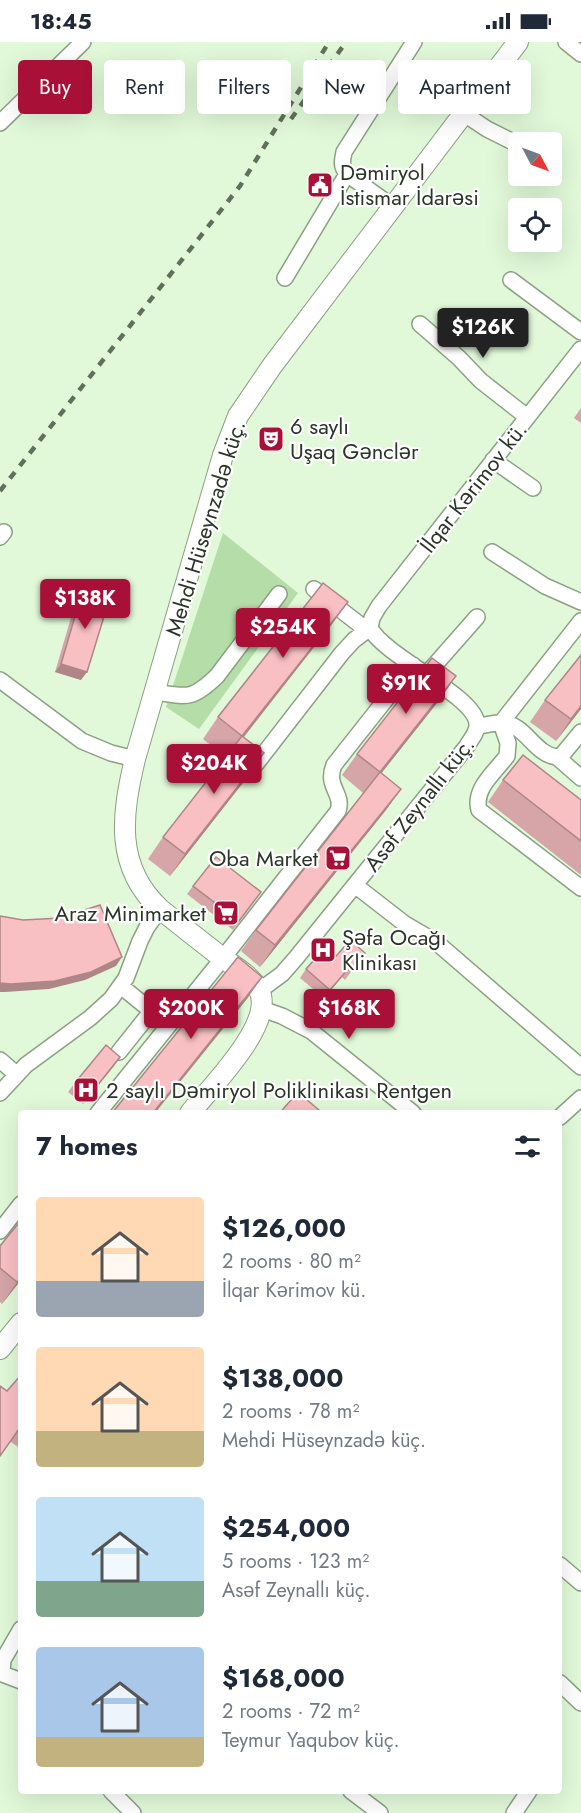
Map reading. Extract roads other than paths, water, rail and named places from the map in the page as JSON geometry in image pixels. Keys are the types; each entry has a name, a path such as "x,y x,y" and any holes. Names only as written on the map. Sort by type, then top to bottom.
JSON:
{"main road":[{"name":"Mehdi Hüseynzadə küç.","path":"504,60 518,42"},
{"name":"Mehdi Hüseynzadə küç.","path":"160,909 138,884 126,851 125,809 135,759 223,455 238,416 272,366 462,114"},
{"path":"160,909 246,975 260,1000"},
{"name":"Asəf Zeynallı küç.","path":"192,1110 242,1050 259,1021 260,1000"},
{"path":"3,1340 18,1326"}],"street":[{"path":"0,123 83,42"},
{"path":"393,207 347,174 342,166 344,152 414,42"},
{"path":"566,42 581,54"},
{"path":"464,114 508,140"},
{"path":"285,278 347,174"},
{"path":"511,279 581,332"},
{"path":"420,324 451,350 481,381 527,417"},
{"name":"İlqar Kərimov kü.","path":"370,628 372,618 379,606 581,349"},
{"path":"494,460 533,488"},
{"path":"492,552 545,586 581,602"},
{"name":"Asəf Zeynallı küç.","path":"260,1000 270,984 289,966 356,886 467,746 478,726 476,718 463,702 381,642 370,628 359,624 314,589"},
{"path":"155,692 185,696 195,694 206,686 217,676 279,594"},
{"path":"426,675 477,617"},
{"name":"Asəf Zeynallı küç.","path":"501,723 581,621"},
{"path":"256,764 342,653 370,628"},
{"path":"100,1110 338,811 340,805 330,780 334,765 413,665"},
{"path":"0,680 82,741 111,753 135,759"},
{"path":"501,723 509,750 507,756 479,792 477,802 479,810 581,888"},
{"path":"478,726 508,723 546,753 557,757 581,778"},
{"path":"557,757 562,755 581,732"},
{"path":"356,886 405,924 436,942 581,1067"},
{"path":"0,1093 16,1074 40,1053 95,1014 122,987 147,927 160,909"},
{"path":"119,1052 150,1013 149,1009 122,987"},
{"path":"260,1000 311,1031 409,1110"},
{"path":"0,1060 16,1074"},
{"path":"562,1115 581,1098"},
{"path":"0,1231 18,1208"},
{"path":"562,1567 581,1583"},
{"path":"18,1634 3,1660 1,1673 18,1680"},
{"path":"562,1685 581,1701"},
{"path":"114,1794 133,1813"},
{"path":"355,1794 380,1813"},
{"path":"514,1813 527,1794"}],"railway":[{"path":"0,491 240,186 329,42"},
{"path":"291,119 346,42"}],"place":[{"name":"Dəmiryol İstismar İdarəsi","path":"320,185"},
{"name":"6 saylı Uşaq Gənclər","path":"271,439"},
{"name":"Oba Market","path":"338,858"},
{"name":"Araz Minimarket","path":"226,913"},
{"name":"Şəfa Ocağı Klinikası","path":"323,950"},
{"name":"2 saylı Dəmiryol Poliklinikası Rentgen","path":"86,1090"}]}
